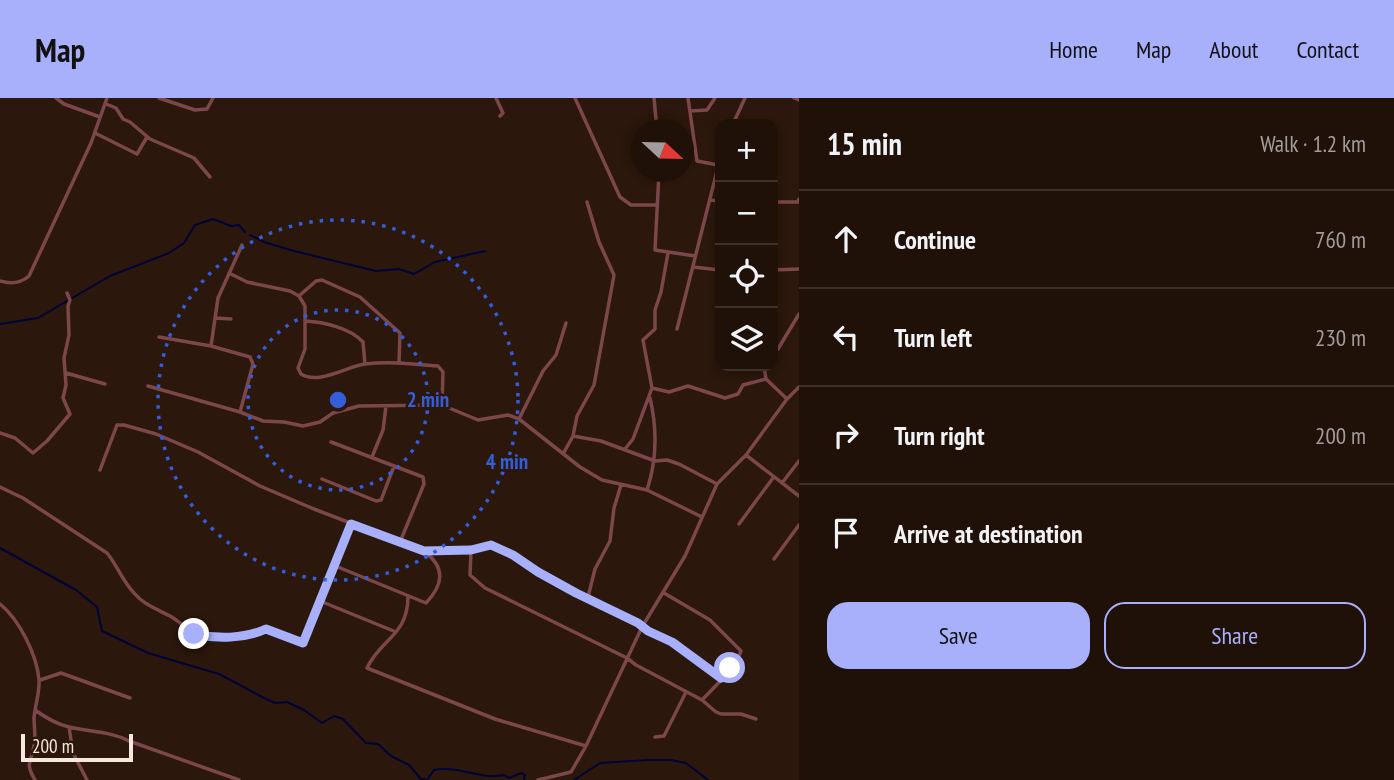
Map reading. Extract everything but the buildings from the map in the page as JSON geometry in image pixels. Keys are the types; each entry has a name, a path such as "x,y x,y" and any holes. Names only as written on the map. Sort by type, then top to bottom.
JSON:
{"street":[{"path":"56,98 64,104 100,117"},
{"path":"0,281 23,281 29,276 95,133 107,98"},
{"path":"159,98 195,110 207,109 213,98"},
{"path":"496,98 503,113 500,116"},
{"path":"575,98 620,197 631,205 657,205"},
{"path":"654,98 656,119"},
{"path":"688,98 697,161 715,164"},
{"path":"690,111 707,110 715,98"},
{"path":"735,119 745,98"},
{"path":"794,98 799,100"},
{"path":"106,104 116,108 123,119 147,137 194,158 210,177"},
{"path":"95,133 137,154 147,137"},
{"path":"677,329 715,178"},
{"path":"658,182 655,250 695,256"},
{"path":"778,202 798,202 799,199"},
{"path":"710,200 715,200"},
{"path":"564,454 573,436 577,416 594,385 614,275 599,242 587,202"},
{"path":"211,346 218,298 242,245"},
{"path":"625,449 632,439 652,388 643,340 655,326 655,310 668,253"},
{"path":"693,267 715,269"},
{"path":"778,270 799,269"},
{"path":"229,272 247,282 290,291 299,296 305,306 305,349 298,368 300,374 312,379 366,364 438,366 442,368 442,405"},
{"path":"299,296 322,279 360,298 400,333 399,363"},
{"path":"0,433 15,438 30,452 34,452 70,414 63,398 66,373 64,358 69,335 70,300 67,293"},
{"path":"778,349 799,314"},
{"path":"215,318 231,318"},
{"path":"304,321 322,322 358,337 363,342 366,364"},
{"path":"519,419 543,371 556,355 566,323"},
{"path":"159,337 211,346 250,357 254,361 240,412"},
{"path":"765,371 766,379 787,399"},
{"path":"66,373 105,384"},
{"path":"652,388 669,392 688,386 725,398 738,394 743,385 766,379"},
{"path":"148,386 263,421 303,426 320,422 333,413 359,406 442,405 478,419 508,415 519,419 580,467 602,480 647,490 702,517"},
{"path":"538,780 571,772 586,746 642,626 685,556 717,484 746,455 799,387"},
{"path":"647,490 655,461 655,423 650,396"},
{"path":"372,457 383,430 386,406"},
{"path":"100,470 117,425 156,434 198,452 260,486 424,551 434,559 438,569 438,590 426,603 333,565"},
{"path":"573,436 601,441 655,461 667,460 717,484"},
{"path":"331,442 423,477 424,484 400,542"},
{"path":"746,455 799,496"},
{"path":"782,483 799,461"},
{"path":"321,479 376,501 383,495 394,466"},
{"path":"739,524 773,478"},
{"path":"588,597 596,569 610,541 614,508 621,485"},
{"path":"0,487 23,498 107,552 126,584 140,600 182,623 194,634 217,638 256,634 266,629 303,643 351,524"},
{"path":"774,559 799,526"},
{"path":"424,551 471,550 491,545 672,642 721,678"},
{"path":"471,550 470,575 485,588 627,658 702,699 720,714 741,714 756,719"},
{"path":"664,593 709,621 738,646 741,655 702,699"},
{"path":"408,596 404,623 386,646 375,654 367,668 495,719 586,746"},
{"path":"320,600 396,632"},
{"path":"0,604 11,614 24,635 40,680 35,710 34,745 28,768 35,780"},
{"path":"40,680 61,673 130,698"},
{"path":"655,737 664,736 685,692"},
{"path":"35,710 50,720 69,727 117,735 239,780"},
{"path":"69,727 73,753 87,780"}],"waterway":[{"path":"0,324 38,318 110,276 169,253 184,243 195,225 213,219 231,226 239,225 245,232"},
{"path":"250,235 294,251 376,271 399,269 414,274 435,262 485,251"},
{"path":"0,548 76,590 97,607 102,631 148,653 219,674 275,703 287,702 322,723 334,716 343,719 366,743 378,744 391,756 409,765 421,779 427,780 434,770 444,769 486,776 504,775 509,778 521,773 525,775 524,780"},
{"path":"574,780 600,763 648,760 686,763 708,780"}],"route":[{"path":"194,634 217,638 256,634 266,629 303,643 351,524 424,551 471,550 491,545 513,555 576,593 672,642 721,678 730,668"}]}
